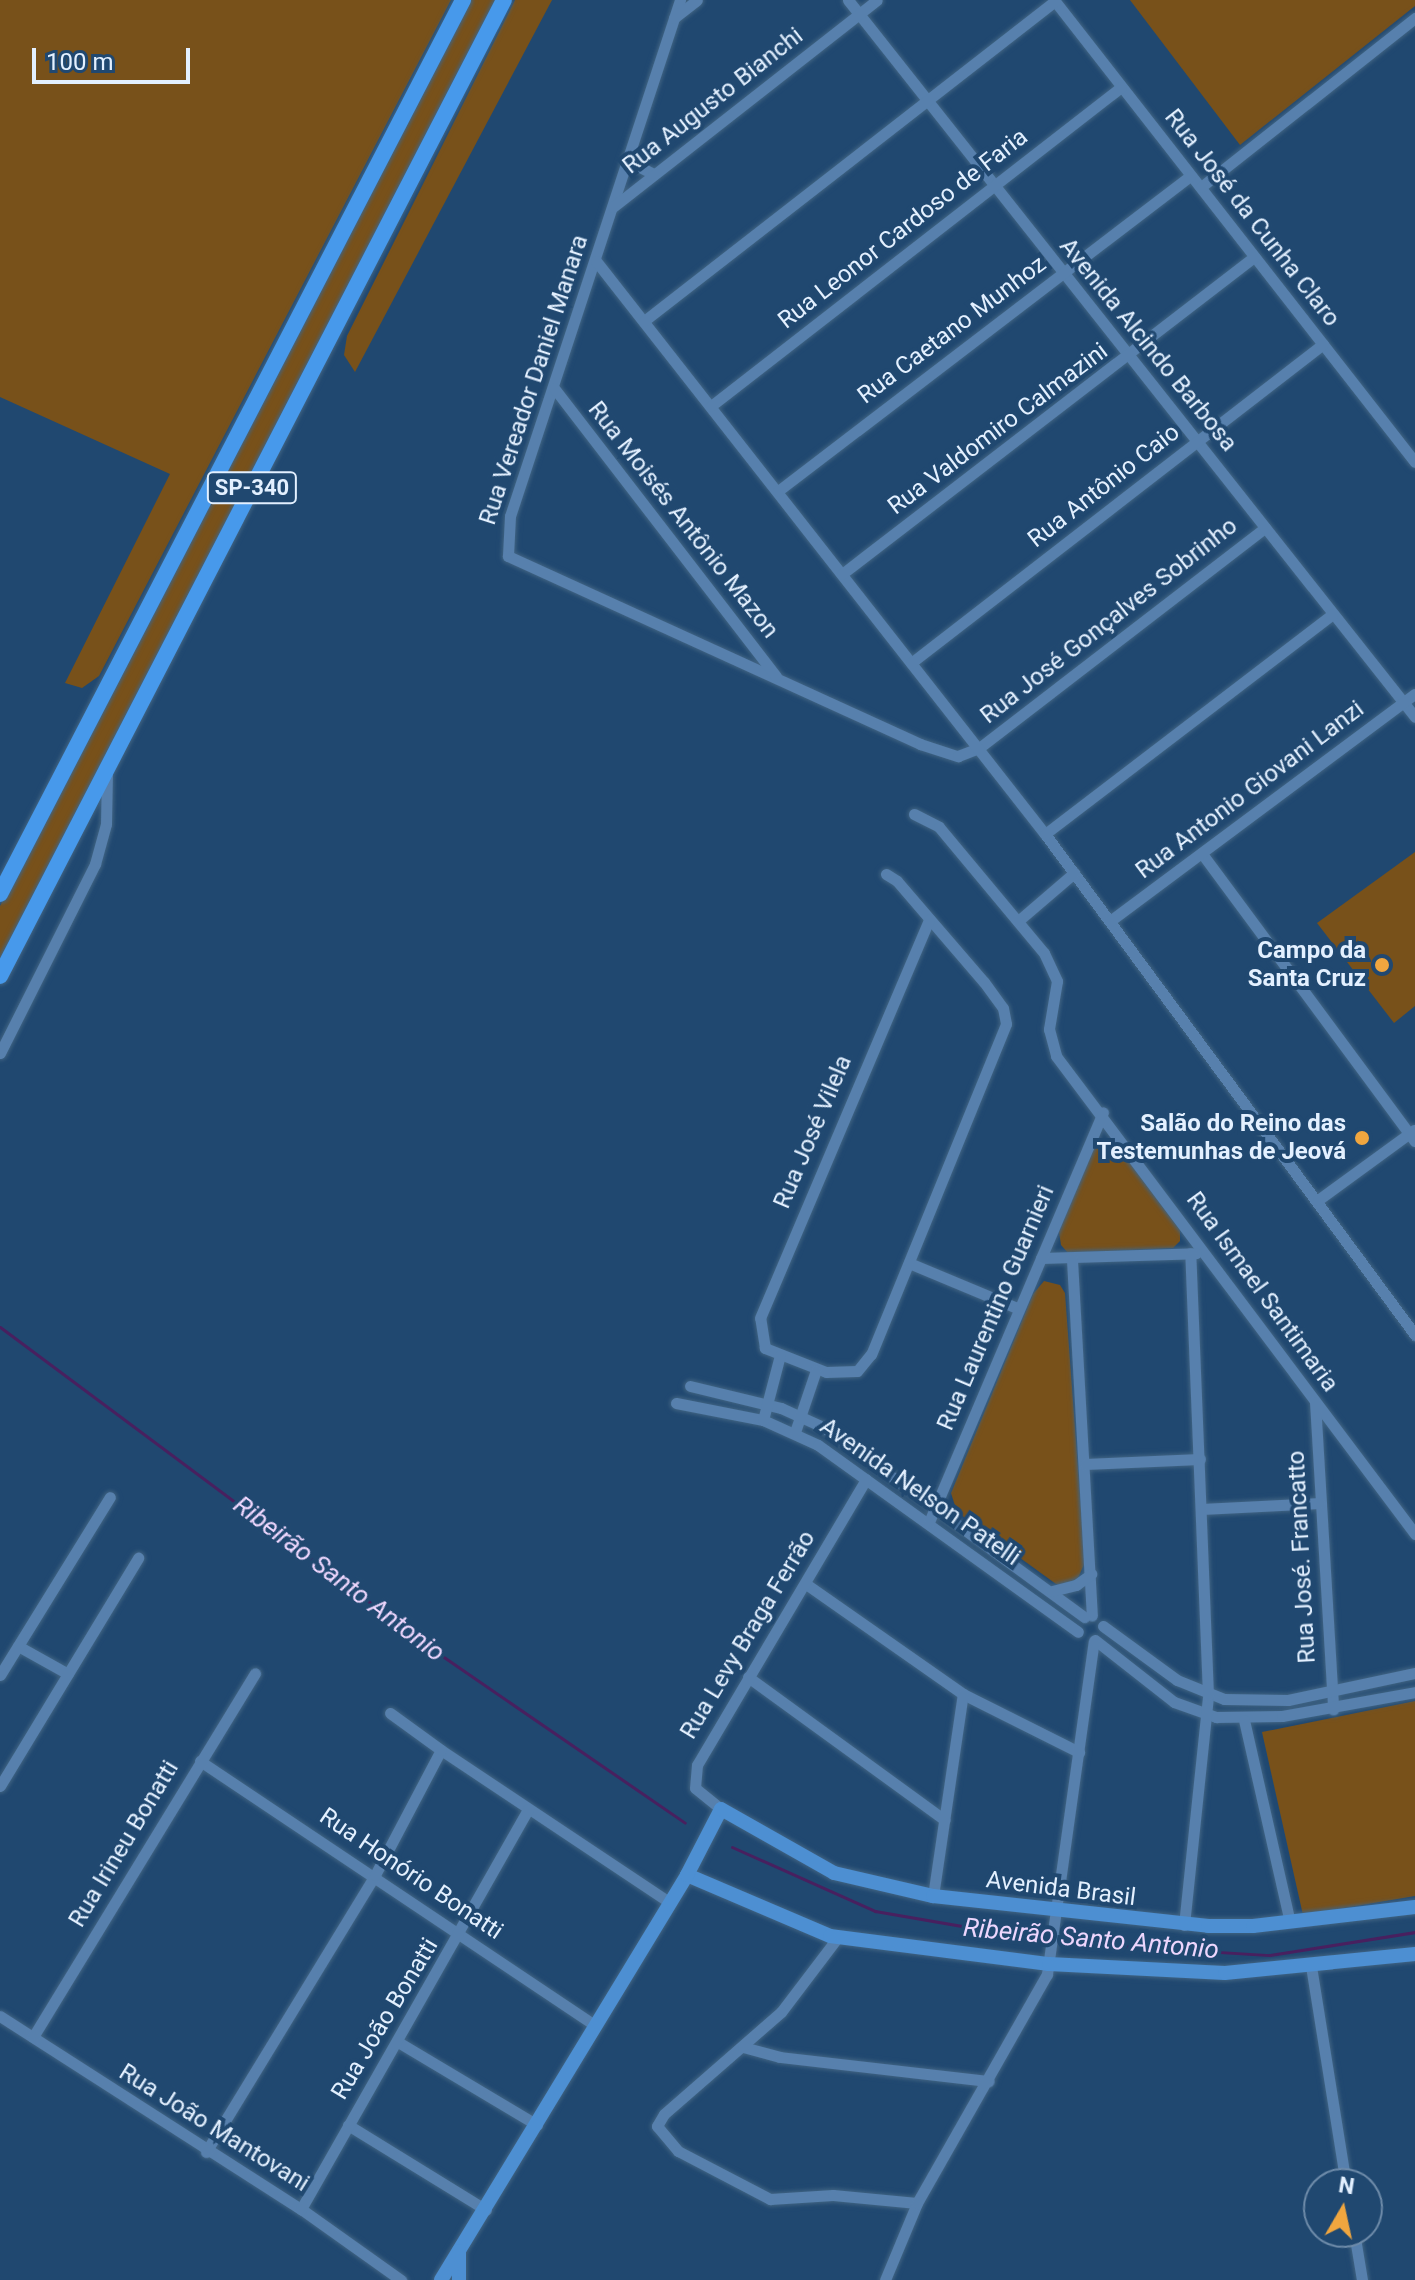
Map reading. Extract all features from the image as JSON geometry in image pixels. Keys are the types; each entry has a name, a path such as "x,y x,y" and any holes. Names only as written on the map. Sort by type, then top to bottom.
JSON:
{"highway":[{"name":"SP-340","path":"0,894 463,0"},
{"name":"SP-340","path":"0,976 504,0"}],"main road":[{"path":"441,2280 687,1875 721,1809"},
{"name":"Avenida Brasil","path":"721,1809 834,1873 933,1896 1059,1914 1184,1925 1290,1922 1415,1907"},
{"path":"687,1875 838,1937 1190,1973 1311,1966 1415,1954"},
{"path":"459,2250 459,2280"}],"street":[{"name":"Rua Vereador Daniel Manara","path":"680,0 510,516 508,556 934,750 958,756 979,748"},
{"path":"674,19 697,0"},
{"name":"Avenida Alcindo Barbosa","path":"848,0 1415,717"},
{"name":"Rua Augusto Bianchi","path":"613,207 877,0"},
{"path":"644,321 1054,0"},
{"name":"Rua José da Cunha Claro","path":"1054,0 1415,462"},
{"path":"1201,187 1415,18"},
{"name":"Rua Leonor Cardoso de Faria","path":"711,406 1121,87"},
{"path":"628,161 654,174"},
{"name":"Rua Caetano Munhoz","path":"778,491 1190,176"},
{"name":"Rua Valdomiro Calmazini","path":"842,574 1130,358 1254,257"},
{"path":"596,261 1045,834 1415,1335"},
{"name":"Rua Antônio Caio","path":"911,663 1323,344"},
{"name":"Rua Moisés Antônio Mazon","path":"554,388 778,679"},
{"name":"Rua José Gonçalves Sobrinho","path":"979,748 1265,528"},
{"path":"1045,834 1333,614"},
{"name":"Rua Antonio Giovani Lanzi","path":"1110,921 1203,855 1415,694"},
{"path":"0,1053 95,864 106,824 107,768"},
{"path":"914,814 939,827 1018,921 1074,873"},
{"path":"1203,855 1413,1135 1318,1200"},
{"path":"763,1420 780,1355 816,1370 843,1374 862,1367 909,1263 1005,1031 999,1001 886,874"},
{"name":"Rua José Vilela","path":"780,1355 761,1343 759,1324 765,1299 929,919"},
{"name":"Rua Ismael Santimaria","path":"1018,921 1056,975 1049,1036 1069,1074 1103,1112 1415,1534"},
{"name":"Rua Laurentino Guarnieri","path":"929,1522 1017,1308 1103,1112"},
{"path":"1041,1258 1072,1260 1204,1252"},
{"path":"1184,1925 1208,1695 1190,1253"},
{"path":"1072,1260 1091,1574 1088,1616 1078,1632"},
{"path":"909,1263 1017,1308"},
{"path":"795,1432 816,1370"},
{"name":"Avenida Nelson Patelli","path":"690,1386 800,1414 937,1505 1103,1626"},
{"name":"Rua José. Francatto","path":"1315,1402 1333,1709"},
{"name":"Avenida Nelson Patelli","path":"676,1403 763,1420 795,1432 929,1522 1094,1641"},
{"path":"1085,1464 1200,1459"},
{"name":"Rua Levy Braga Ferrão","path":"721,1809 695,1788 694,1774 866,1479"},
{"path":"0,1675 110,1497"},
{"path":"1202,1509 1320,1503"},
{"path":"0,1786 138,1558"},
{"path":"1052,1591 1071,1587 1091,1574"},
{"path":"806,1584 963,1694 1079,1752"},
{"path":"885,2280 917,2203 989,2081 1051,1958 1094,1641 1103,1626 1160,1670 1208,1695 1269,1702 1415,1673"},
{"path":"1094,1641 1174,1702 1204,1715 1244,1720 1333,1709 1415,1692"},
{"path":"18,1646 68,1674"},
{"name":"Rua Irineu Bonatti","path":"33,2037 255,1674"},
{"path":"748,1677 945,1820"},
{"path":"933,1896 963,1694"},
{"path":"390,1713 669,1902"},
{"path":"1244,1720 1290,1922"},
{"path":"206,2152 375,1875 441,1750"},
{"name":"Rua Honório Bonatti","path":"200,1761 462,1933 596,2026"},
{"name":"Rua João Bonatti","path":"301,2209 462,1933 528,1809"},
{"path":"838,1937 795,1996 743,2047 664,2114 657,2126 662,2137 678,2151 770,2199 833,2195 917,2203"},
{"path":"1311,1966 1343,2168"},
{"name":"Rua João Mantovani","path":"0,2016 206,2152 301,2209 401,2280"},
{"path":"398,2042 537,2125"},
{"path":"743,2047 780,2057 989,2081"},
{"path":"348,2125 486,2210"},
{"path":"1357,2248 1362,2280"}],"shaded area":[{"path":"0,0 451,0 99,676 82,688 65,683 170,474 0,397"},
{"path":"469,0 498,0 0,962 0,906"},
{"path":"515,0 552,0 355,372 344,355 347,336"},
{"path":"1130,0 1415,0 1415,6 1240,145"},
{"name":"Campo da Santa Cruz","path":"1415,852 1415,1006 1394,1023 1317,923"},
{"path":"1113,1140 1180,1229 1180,1241 1173,1248 1068,1253 1061,1245 1059,1232 1093,1149"},
{"path":"1044,1281 1060,1285 1065,1293 1085,1562 1076,1583 1067,1586 1056,1584 957,1512 951,1493 1033,1294"},
{"path":"1415,1701 1415,1896 1303,1915 1262,1732"}],"waterway":[{"name":"Ribeirão Santo Antonio","path":"0,1327 435,1651 685,1823"},
{"name":"Ribeirão Santo Antonio","path":"732,1847 875,1911 1048,1941"},
{"name":"Ribeirão Santo Antonio","path":"1055,1942 1270,1955 1415,1932"}],"place":[{"name":"Campo da Santa Cruz","path":"1382,965"},
{"name":"Salão do Reino das Testemunhas de Jeová","path":"1362,1138"}]}
